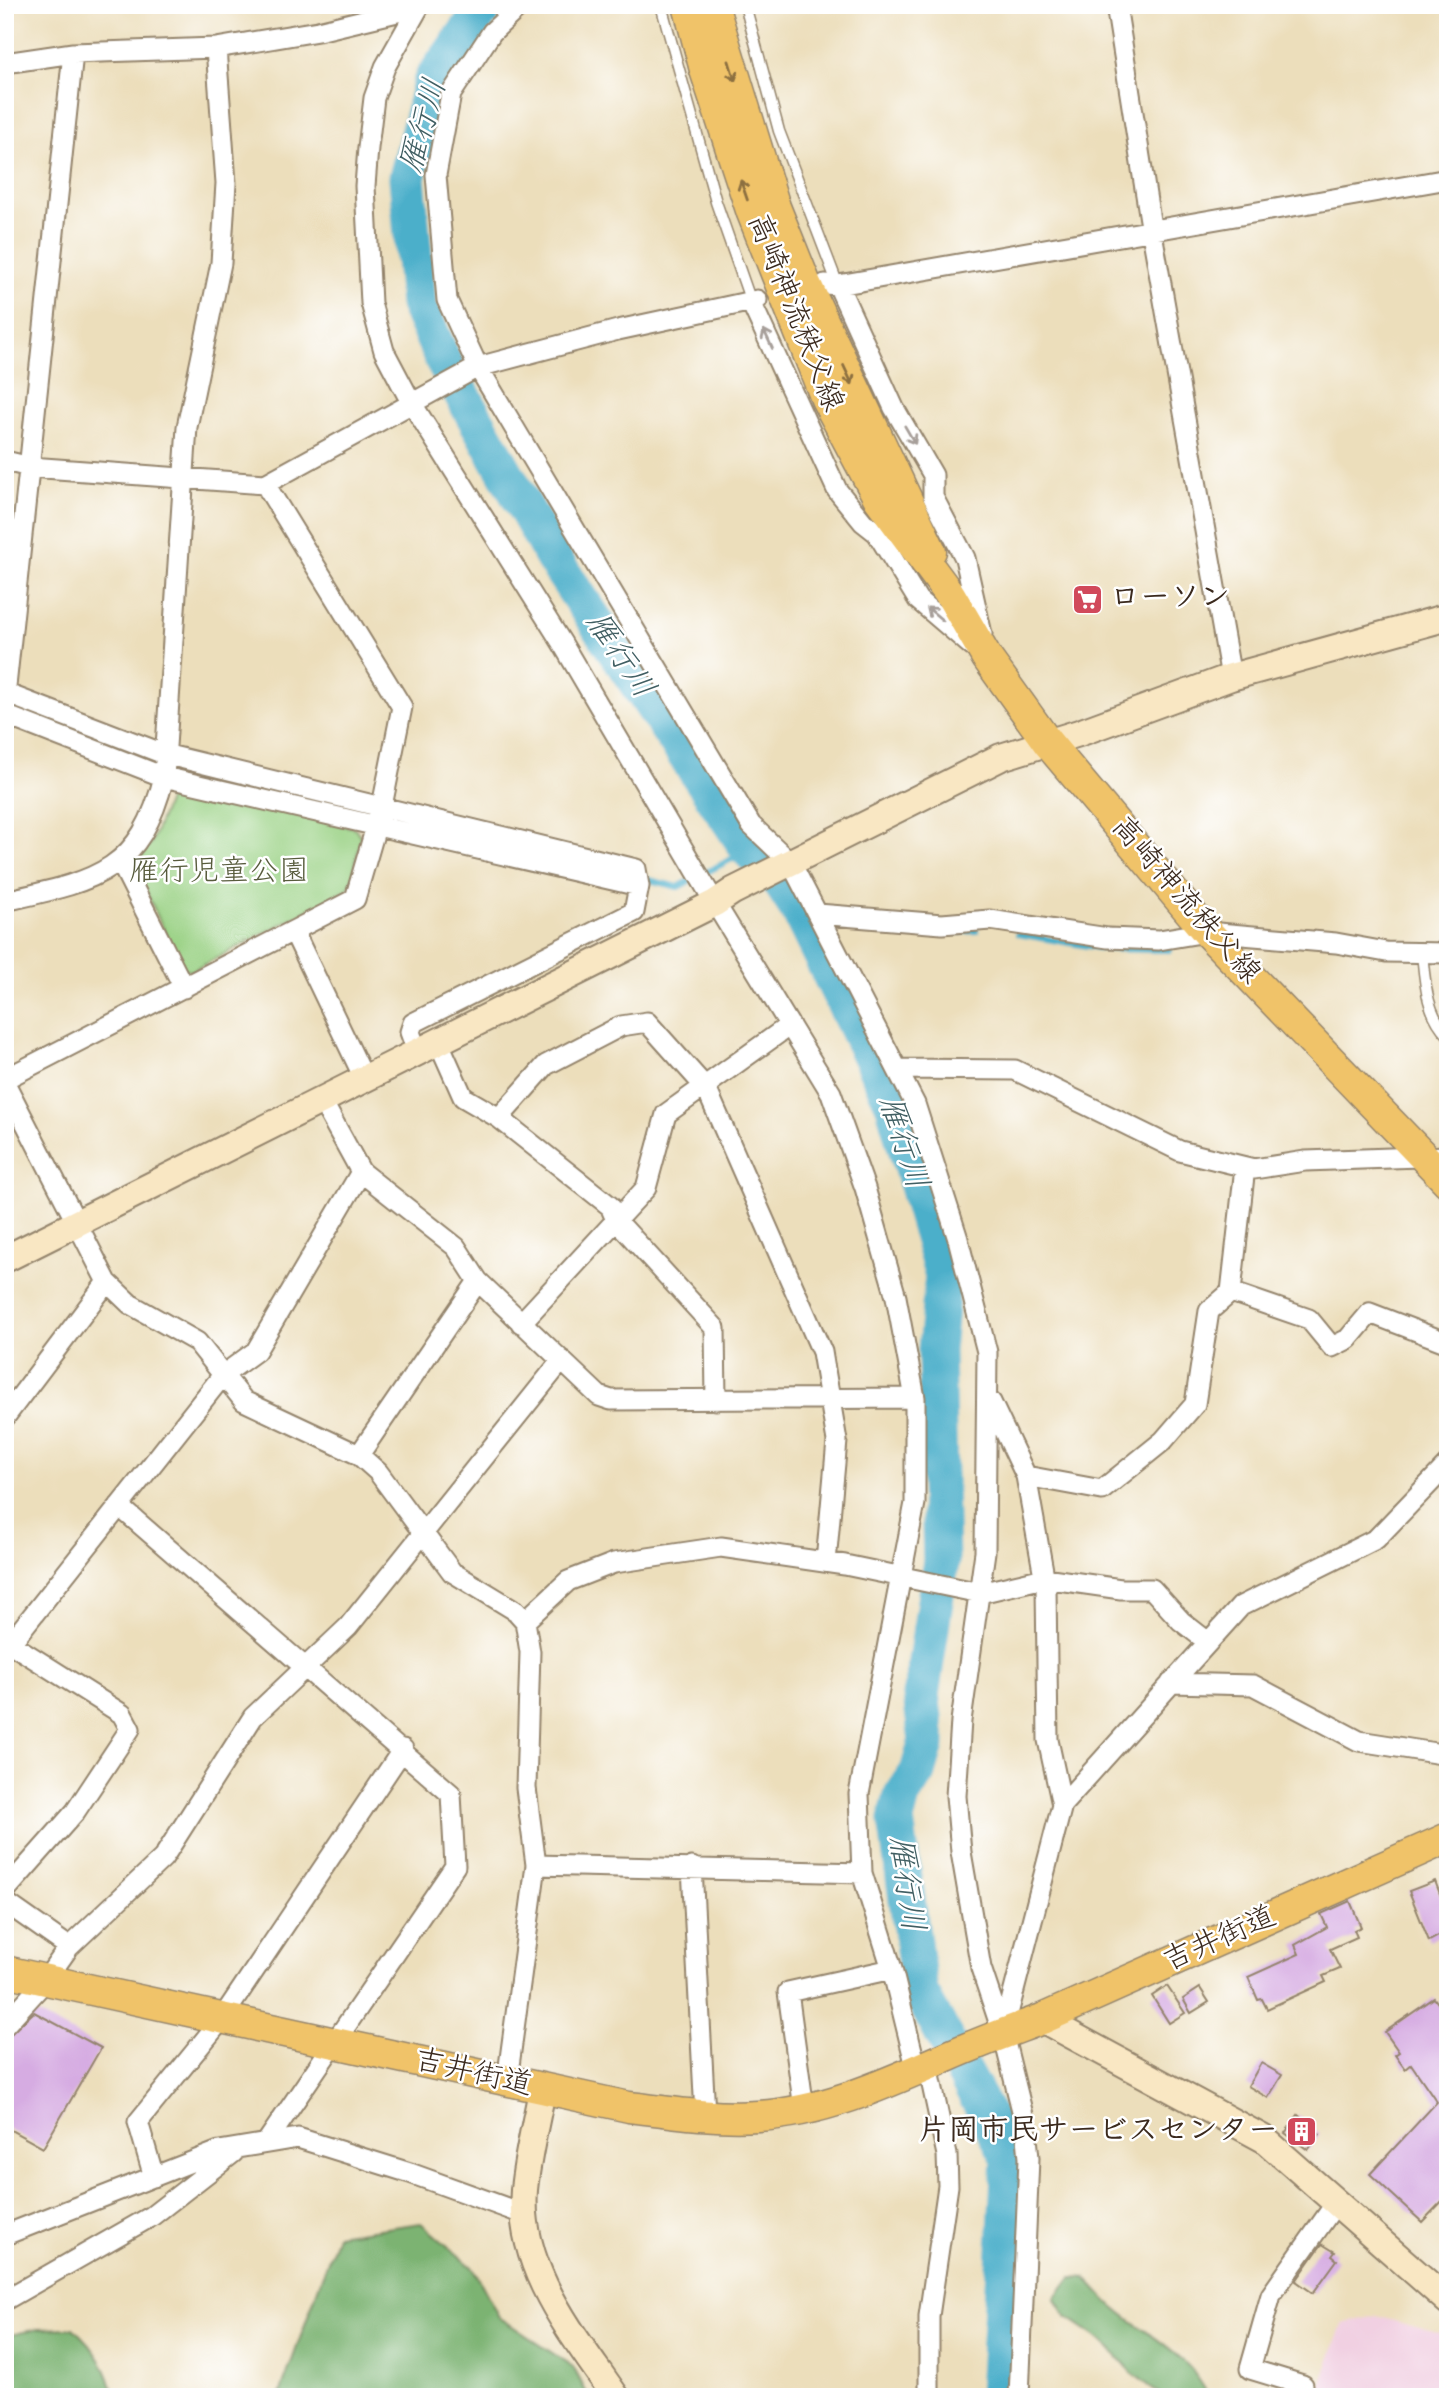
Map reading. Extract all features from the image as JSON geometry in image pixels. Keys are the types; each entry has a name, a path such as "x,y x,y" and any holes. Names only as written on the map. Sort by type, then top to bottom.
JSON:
{"main road":[{"name":"高崎神流秩父線","path":"688,5 709,82 748,202 825,399 879,499 951,596"},
{"name":"高崎神流秩父線","path":"713,5 780,220 806,284 910,501 951,596 987,659 1048,743 1207,932 1436,1156 1448,1182"},
{"name":"吉井街道","path":"997,2036 1042,2020 1448,1838"},
{"name":"吉井街道","path":"5,1970 221,2020 629,2108 705,2115 758,2116 804,2109 862,2093 928,2065"},
{"path":"928,2065 997,2036"}],"street":[{"path":"521,5 492,33 452,94 436,175 447,300 478,367 751,825 791,863 899,1069 915,1104 958,1239 987,1352 985,1552 961,1721 956,1796 961,1852 981,1968 997,2036 1026,2127 1029,2158 1019,2397"},
{"path":"1116,5 1152,233 1231,677"},
{"path":"5,62 73,53 216,48 318,32 419,6"},
{"path":"419,6 385,67 374,98 365,186 371,303 384,351 411,402 562,643 831,1093 865,1188 896,1297 915,1398 915,1503 875,1699 859,1794 862,1873 892,1969 928,2065 947,2155 948,2186 929,2316 929,2397"},
{"path":"5,901 82,883 120,861 139,841 156,811 164,777 187,428 221,263 226,183 216,48"},
{"path":"73,53 5,694 164,754 636,869 639,886 634,912 413,1023 410,1032 429,1048 463,1097 499,1118 610,1206 616,1220 715,1328 716,1399"},
{"path":"987,659 965,558 933,497 933,475 894,408 832,285 1152,233 1448,179"},
{"path":"5,461 30,467 265,484 478,367 618,330 754,301 837,490 863,522 877,533 918,600 987,659"},
{"path":"265,484 402,707 382,806 355,899 5,1081 107,1282 130,1304 197,1342 244,1401 359,1455 378,1472 452,1572 516,1611 524,1621 530,1652 526,1788 536,1865 507,2081"},
{"path":"5,1259 429,1048 715,903 733,891 996,760 1231,677 1448,617"},
{"path":"5,715 164,777 639,886"},
{"path":"120,861 184,988"},
{"path":"818,914 942,923 990,920 1108,938 1159,940 1207,932 1336,943 1386,952 1448,953"},
{"path":"294,932 365,1080"},
{"path":"499,1118 546,1065 621,1026 647,1022 706,1088 822,1352 837,1441 827,1562"},
{"path":"521,1323 646,1188 666,1114 706,1088 790,1025"},
{"path":"899,1069 1015,1070 1180,1151 1254,1169 1305,1161 1436,1156"},
{"path":"322,1101 361,1172 456,1247 478,1281 599,1396 611,1400 915,1398"},
{"path":"1026,1476 1102,1490 1163,1441 1195,1404 1209,1311 1231,1292 1245,1167"},
{"path":"5,1891 75,1812 130,1729 122,1714 8,1642 223,1375 256,1352 361,1172"},
{"path":"359,1455 478,1281"},
{"path":"5,1416 107,1282"},
{"path":"1231,1292 1309,1319 1332,1347 1348,1339 1370,1313 1448,1343"},
{"path":"5,2025 45,1980 69,1947 163,1858 253,1717 348,1627 562,1360"},
{"path":"988,1395 1026,1476 1044,1578 1049,1648 1048,1740 1062,1805"},
{"path":"997,2036 1062,1805 1241,1606 1376,1539 1448,1464"},
{"path":"119,1507 403,1749 451,1794 455,1866 266,2143"},
{"path":"524,1621 568,1581 614,1563 721,1546 827,1562 981,1593 1044,1578 1121,1589 1152,1589 1181,1621 1208,1642"},
{"path":"1171,1683 1253,1685 1359,1741 1448,1755"},
{"path":"154,2177 138,2122 221,2020 403,1749"},
{"path":"536,1865 862,1873"},
{"path":"692,1867 705,2115"},
{"path":"5,1902 69,1947"},
{"path":"804,2109 788,1992 892,1969"},
{"path":"1042,2020 1264,2139 1448,2301"},
{"path":"542,2090 528,2164 526,2215 531,2253 541,2280 616,2397"},
{"path":"5,2235 219,2151 298,2138 410,2173 526,2215"},
{"path":"5,2300 152,2216 239,2148"},
{"path":"1300,2397 1303,2385 1250,2369 1271,2295 1336,2203"}],"lane":[{"path":"661,5 716,202 754,301"},
{"path":"745,5 779,131 832,285"},
{"path":"1422,953 1426,994 1437,1024 1448,1035"}],"shaded area":[{"path":"1376,2316 1448,2336 1448,2397 1317,2397 1342,2324"}],"green space":[{"name":"雁行児童公園","path":"178,788 355,828 361,837 352,881 347,890 192,971 182,969 135,868 138,859 152,841 171,792"},
{"path":"421,2223 473,2268 499,2317 573,2367 589,2397 279,2397 337,2235"},
{"path":"1071,2277 1086,2278 1113,2306 1178,2356 1200,2381 1209,2397 1164,2397 1131,2372 1105,2343 1067,2317 1055,2298"},
{"path":"73,2328 100,2359 114,2397 5,2397 5,2336 38,2329"}],"building":[{"path":"1435,1881 1448,1915 1448,1931 1429,1941 1409,1891"},
{"path":"1350,1901 1361,1927 1354,1930 1357,1937 1330,1949 1340,1969 1323,1976 1326,1982 1267,2009 1262,1999 1258,2000 1248,1977 1299,1954 1295,1945 1327,1927 1321,1914"},
{"path":"1167,1986 1185,2013 1169,2023 1152,1996"},
{"path":"1200,1988 1209,2002 1191,2013 1183,1999"},
{"path":"1434,1998 1448,2017 1448,2195 1422,2222 1370,2174 1437,2102 1411,2064 1405,2069 1395,2055 1399,2052 1385,2032"},
{"path":"34,2012 101,2048 43,2148 5,2127 5,2039"},
{"path":"1261,2063 1282,2075 1268,2098 1248,2086"},
{"name":"片岡市民サービスセンター","path":"1298,2115 1320,2134 1308,2150 1285,2133"},
{"path":"1322,2244 1335,2252 1332,2256 1337,2260 1313,2293 1296,2281"}],"waterway":[{"name":"雁行川","path":"486,5 432,80 407,178 418,304 443,360 553,558 749,850 781,883 799,911 893,1103 943,1275 936,1350 941,1561 921,1695 927,1741 918,1772 902,1796 896,1820 920,1992 1010,2158 997,2397"},
{"path":"5,705 135,753"},
{"path":"168,765 324,804"},
{"path":"641,878 678,887 749,850"},
{"path":"948,932 976,931"},
{"path":"1018,934 1105,949 1170,950"}],"place":[{"name":"ローソン","path":"1087,599"},
{"name":"片岡市民サービスセンター","path":"1301,2132"}]}
